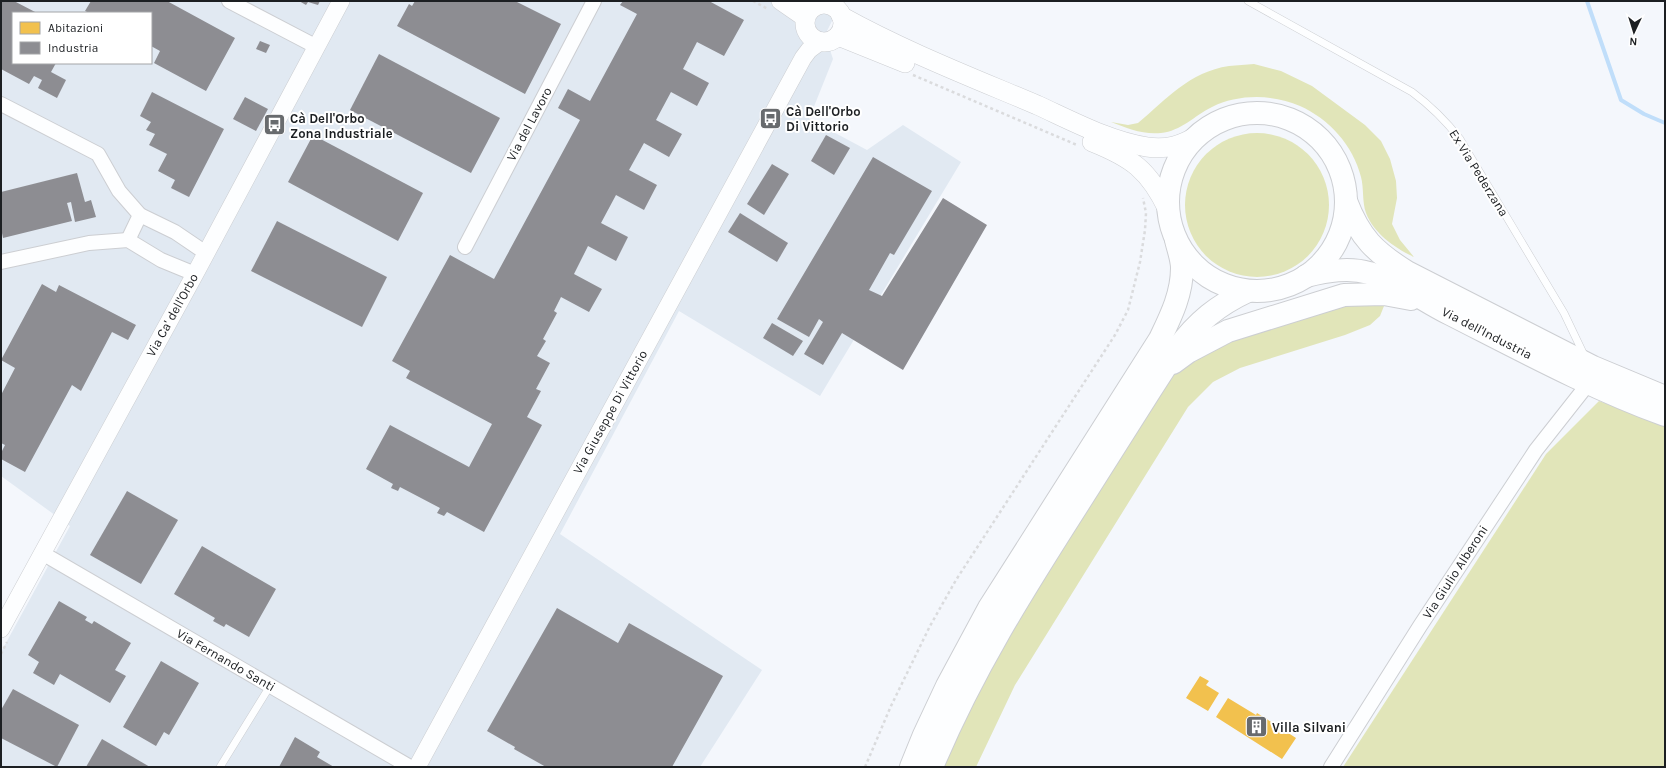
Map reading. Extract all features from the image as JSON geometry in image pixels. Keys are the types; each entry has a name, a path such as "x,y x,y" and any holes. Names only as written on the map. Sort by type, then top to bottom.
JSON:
{"main road":[{"path":"824,15 1108,136 1148,147 1172,147 1183,144 1224,120 1238,116 1261,114 1283,118 1303,126 1320,140 1334,158 1342,179 1346,201 1343,223 1336,244 1323,262 1306,276 1288,286 1275,289 1248,291 1230,287 1213,280 1198,269 1186,256 1176,240"},
{"path":"824,15 875,50 1123,156 1141,169 1159,192 1168,210"},
{"path":"911,767 947,686 989,608 1160,340 1174,311 1181,287 1182,266 1176,240 1169,220 1169,189 1174,169 1184,150 1199,135"},
{"name":"Via dell'Industria","path":"1346,201 1353,221 1362,234 1388,261 1589,374 1632,403 1665,415"},
{"name":"Via dell'Industria","path":"1306,276 1336,271 1354,270 1369,272 1408,289 1436,307 1589,374 1665,397"},
{"path":"932,767 964,696 991,644 1027,583 1187,334 1199,322 1227,302 1248,291"},
{"path":"1162,372 1188,352 1228,331 1344,295 1384,294 1403,297 1436,307"}],"street":[{"path":"229,1 317,47"},
{"name":"Via Ca' dell'Orbo","path":"1,629 195,274 341,1"},
{"name":"Via del Lavoro","path":"465,248 594,1"},
{"path":"780,1 824,15"},
{"name":"Via Giuseppe Di Vittorio","path":"417,767 803,58 824,15"},
{"path":"1,104 98,154 119,191 140,215 175,232 206,252"},
{"path":"128,240 140,215"},
{"path":"1,262 89,243 128,240 161,260 195,274"},
{"name":"Via Giulio Alberoni","path":"1331,767 1420,626 1536,450 1589,374"},
{"name":"Via Fernando Santi","path":"42,553 410,767"}],"lane":[{"name":"Ex Via Pederzana","path":"1248,1 1412,92 1430,106 1446,122 1460,139 1556,300 1589,374"},
{"path":"220,767 270,686"}],"path":[{"path":"908,73 1084,148"},
{"path":"865,767 891,706 930,626 956,580 1115,336 1128,310 1145,230 1146,213 1142,196"}],"shaded area":[{"path":"1,1 842,1 825,35 833,59 809,119 867,150 903,125 961,162 820,396 679,311 560,534 762,670 700,767 1,767 1,652 70,526 1,476"}],"green space":[{"path":"1254,64 1281,71 1312,86 1365,125 1381,141 1390,159 1396,181 1397,198 1392,224 1400,240 1414,257 1386,240 1374,227 1366,213 1361,177 1357,165 1346,144 1321,118 1300,106 1279,99 1256,97 1233,100 1212,107 1187,123 1168,132 1161,133 1141,132 1111,122 1128,125 1138,123 1190,80 1215,69"},
{"path":"1250,133 1264,133 1291,141 1303,149 1313,159 1324,177 1328,191 1328,219 1324,233 1313,251 1303,261 1285,272 1264,277 1250,277 1223,269 1211,261 1201,251 1190,233 1185,212 1185,198 1193,171 1201,159 1211,149 1229,138"},
{"path":"1386,301 1380,316 1370,325 1345,335 1240,368 1213,382 1188,407 1015,685 976,767 943,767 964,720 1017,621 1174,374 1192,356 1333,302"},
{"path":"1599,401 1665,425 1665,767 1343,767 1546,454"}],"building: Abitazioni":[{"path":"1200,676 1209,681 1206,685 1219,693 1208,711 1186,698"},
{"name":"Villa Silvani","path":"1228,698 1256,715 1257,713 1296,738 1282,759 1216,717"}],"building: Industria":[{"path":"1,1 14,1 35,12 12,12 12,64 55,64 51,72 66,80 57,98 38,88 42,80 34,76 29,84 1,69"},
{"path":"91,1 167,1 235,38 206,91 154,63 160,51 152,47 152,12 85,11"},
{"path":"299,1 320,1 318,5 308,2 306,5"},
{"path":"415,1 515,1 561,24 525,94 397,26 409,4 412,6"},
{"path":"623,1 709,1 744,20 724,56 697,42 683,69 709,83 697,106 671,92 656,120 682,134 669,157 644,143 629,170 657,185 644,210 616,195 601,223 628,237 616,261 588,246 574,274 602,289 589,312 561,297 554,311 557,313 543,339 546,341 537,356 550,363 536,389 541,391 527,417 542,425 484,532 447,512 444,516 437,513 440,508 400,487 398,491 391,488 393,484 366,469 390,425 469,467 492,424 406,378 410,371 392,361 450,255 494,279 580,120 558,108 568,89 590,101 637,14 620,5"},
{"path":"260,41 270,45 266,53 256,49"},
{"path":"379,54 500,118 471,173 350,110"},
{"path":"152,92 224,129 189,197 171,188 175,180 158,171 167,154 149,145 155,134 146,130 151,122 140,116"},
{"path":"245,97 268,109 256,131 233,119"},
{"path":"313,135 423,193 398,241 288,182"},
{"path":"826,135 850,148 834,175 811,161"},
{"path":"873,157 932,191 894,255 890,253 869,290 882,296 943,198 987,225 903,370 842,333 823,365 804,354 823,322 819,319 809,337 777,319"},
{"path":"772,164 789,174 764,215 747,204"},
{"path":"77,173 85,202 91,200 96,217 75,222 71,202 67,203 72,221 3,238 1,228 1,192"},
{"path":"740,213 788,243 777,262 728,232"},
{"path":"277,221 387,277 362,327 251,271"},
{"path":"42,284 56,292 59,285 136,325 128,340 112,332 81,391 72,385 25,472 1,459 1,453 5,445 1,443 1,395 15,368 1,360"},
{"path":"772,323 803,341 793,356 763,338"},
{"path":"127,491 178,520 141,584 90,555"},
{"path":"202,546 276,589 249,637 226,624 224,627 213,621 215,618 174,594"},
{"path":"59,601 87,617 85,620 92,624 94,621 131,643 115,670 126,676 110,703 60,674 54,685 33,673 39,662 28,655"},
{"path":"557,608 618,643 629,623 723,676 672,767 546,767 514,749 515,747 487,731"},
{"path":"161,661 199,683 169,735 164,732 156,746 123,727"},
{"path":"13,689 79,725 57,767 1,738 1,710"},
{"path":"295,737 320,752 317,757 334,767 279,767"},
{"path":"102,739 150,767 86,767"}],"waterway":[{"path":"1587,1 1621,100 1644,114 1665,123"}],"place":[{"name":"Cà Dell'Orbo Di Vittorio","path":"770,118"},
{"name":"Cà Dell'Orbo Zona Industriale","path":"275,125"},
{"name":"Villa Silvani","path":"1256,727"}]}
